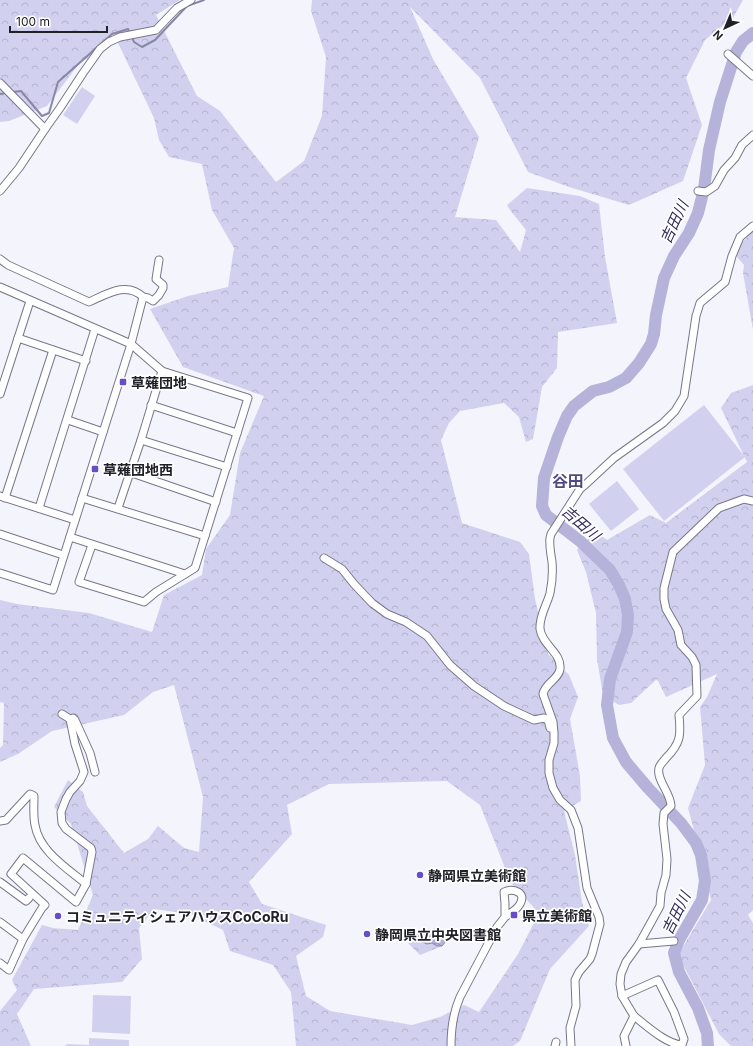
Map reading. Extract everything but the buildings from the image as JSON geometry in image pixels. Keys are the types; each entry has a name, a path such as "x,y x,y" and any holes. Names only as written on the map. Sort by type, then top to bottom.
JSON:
{"street":[{"path":"0,191 19,168 100,49 109,42 120,37 156,30 177,8 191,0"},
{"path":"728,54 753,76"},
{"path":"0,83 45,129"},
{"path":"698,191 706,192 715,186 724,170 735,158 742,144 753,135"},
{"path":"571,1046 570,1028 576,1006 575,980 579,972 590,959 600,924 597,910 587,888 578,828 571,810 560,800 553,788 549,774 550,760 554,743 554,733 553,722 543,694 546,687 560,670 560,662 557,656 544,641 540,629 541,620 550,591 552,574 549,543 550,538 580,489 623,450 663,423 679,406 685,390 696,316 700,304 725,282 732,256 740,237 753,226"},
{"path":"0,259 8,265 89,302 116,290 125,289 137,292 143,297 153,301 163,288 163,285 156,279 159,260"},
{"path":"0,288 131,344 162,371 248,398 195,568 156,592 144,602 79,582 92,545"},
{"path":"0,573 53,590 131,344 143,297"},
{"path":"0,394 30,301"},
{"path":"39,508 68,420 95,329"},
{"path":"18,338 86,361"},
{"path":"53,350 3,497 75,520"},
{"path":"118,508 162,371"},
{"path":"151,405 237,432"},
{"path":"68,420 103,432"},
{"path":"140,440 227,468"},
{"path":"129,472 216,502"},
{"path":"82,498 205,536"},
{"path":"622,996 658,980 674,1012 684,1039 682,1045 677,1045 659,1035 634,1016 622,996 620,984 621,974 626,962 639,944 660,906 661,893 666,875 667,859 663,833 664,813 670,806 671,801 658,773 659,766 675,749 681,730 678,715 697,696 696,665 692,657 680,645 678,630 666,610 664,588 673,552 719,508 744,499 753,501"},
{"path":"0,534 63,555"},
{"path":"70,537 185,574"},
{"path":"324,558 342,570 372,603 387,614 406,622 427,636 450,665 474,686 504,706 528,717 538,720 544,718 548,720 551,730 554,733"},
{"path":"62,714 75,720 90,753 95,772"},
{"path":"0,963 9,970 22,939 45,904 10,874 23,858 76,902 86,884 92,852 91,848 66,829 62,823 61,812 66,799 80,781 84,772 75,744 70,719"},
{"path":"0,821 6,820 30,794 34,796 35,825 40,840 52,855 86,884"},
{"path":"0,882 26,901 29,898"},
{"path":"451,1046 453,1020 460,996 503,919"},
{"path":"0,922 22,939"},
{"path":"639,944 674,941"},
{"path":"626,1046 624,1036 634,1016"}],"green space":[{"path":"0,0 180,0 156,15 197,96 220,111 276,182 304,161 322,116 326,57 311,11 312,0 743,0 733,18 705,40 686,78 702,125 683,181 629,205 569,187 528,172 480,78 410,7 433,59 479,137 455,217 496,220 520,252 526,230 507,205 527,188 580,196 599,204 605,257 617,323 558,332 557,368 542,387 533,439 526,442 519,417 504,403 460,411 449,423 441,440 462,523 520,542 529,554 535,599 548,654 569,675 578,697 570,719 580,776 581,801 564,811 575,855 582,902 589,926 550,969 520,1041 513,1046 296,1046 291,992 273,965 230,951 223,930 190,914 154,909 139,928 142,959 122,982 34,989 17,1014 31,1046 0,1046 0,1011 17,990 12,980 42,925 53,928 78,930 93,895 71,824 54,807 68,780 83,792 87,806 124,853 148,839 158,826 184,848 199,852 203,797 174,685 153,692 124,715 52,731 18,754 0,762 0,748 3,745 4,703 0,702 0,600 17,604 89,613 152,632 164,595 202,575 206,549 230,515 240,453 264,396 183,367 150,309 188,296 228,287 234,248 212,210 202,164 169,157 159,140 154,118 118,43 116,32 112,34 87,59 82,60 47,106 9,121 0,122","holes":["447,781 480,805 511,883 539,913 518,954 479,1012 464,1005 440,1017 412,1025 330,1011 306,996 296,956 323,937 326,925 262,904 249,882 292,834 287,805 329,784"]},
{"path":"82,87 95,96 77,124 63,115"},
{"path":"753,231 753,330 743,273 744,265 737,257 738,247"},
{"path":"753,385 753,910 748,915 753,923 753,1046 731,1046 719,1034 678,955 711,900 704,867 688,808 705,765 700,707 707,697 717,674 666,697 657,679 631,703 619,705 603,695 597,659 596,613 586,572 577,550 584,541 598,534 607,540 650,515 666,523 747,462 721,408 731,393"},
{"path":"704,405 745,457 664,521 623,469"},
{"path":"617,481 639,509 611,531 589,504"},
{"path":"411,938 427,944 432,943 437,946 442,946 420,955 408,943 408,940"},
{"path":"93,995 131,996 130,1034 92,1032"},
{"path":"89,1038 129,1040 129,1046 65,1046 67,1044 89,1045"}],"water":[{"path":"435,929 437,932 442,932 446,936 446,941 442,946 437,946 432,943 427,944 413,938 413,935"}],"waterway":[{"path":"132,37 134,42 142,47 155,40 187,6 204,0"},
{"path":"13,92 21,91 42,116 49,113 58,82 112,34 128,29 130,33"},
{"name":"吉田川","path":"708,1046 707,1033 698,1008 679,972 674,953 679,940 702,900 705,881 701,855 696,843 681,823 626,762 613,738 607,705 610,679 627,632 628,615 625,599 610,570 580,541 546,515 542,506 544,478 567,416 574,406 593,391 609,387 626,378 639,363 651,344 664,278 674,256 689,233 698,213 704,189 709,150 720,102 736,52 743,41 753,33"},
{"path":"0,94 6,93"}],"place":[{"name":"草薙団地","path":"123,382"},
{"name":"草薙団地西","path":"95,469"},
{"name":"静岡県立美術館","path":"420,875"},
{"name":"県立美術館","path":"514,915"},
{"name":"コミュニティシェアハウスCoCoRu","path":"58,916"},
{"name":"静岡県立中央図書館","path":"367,934"}],"district":[{"name":"谷田","path":"568,481"}]}
